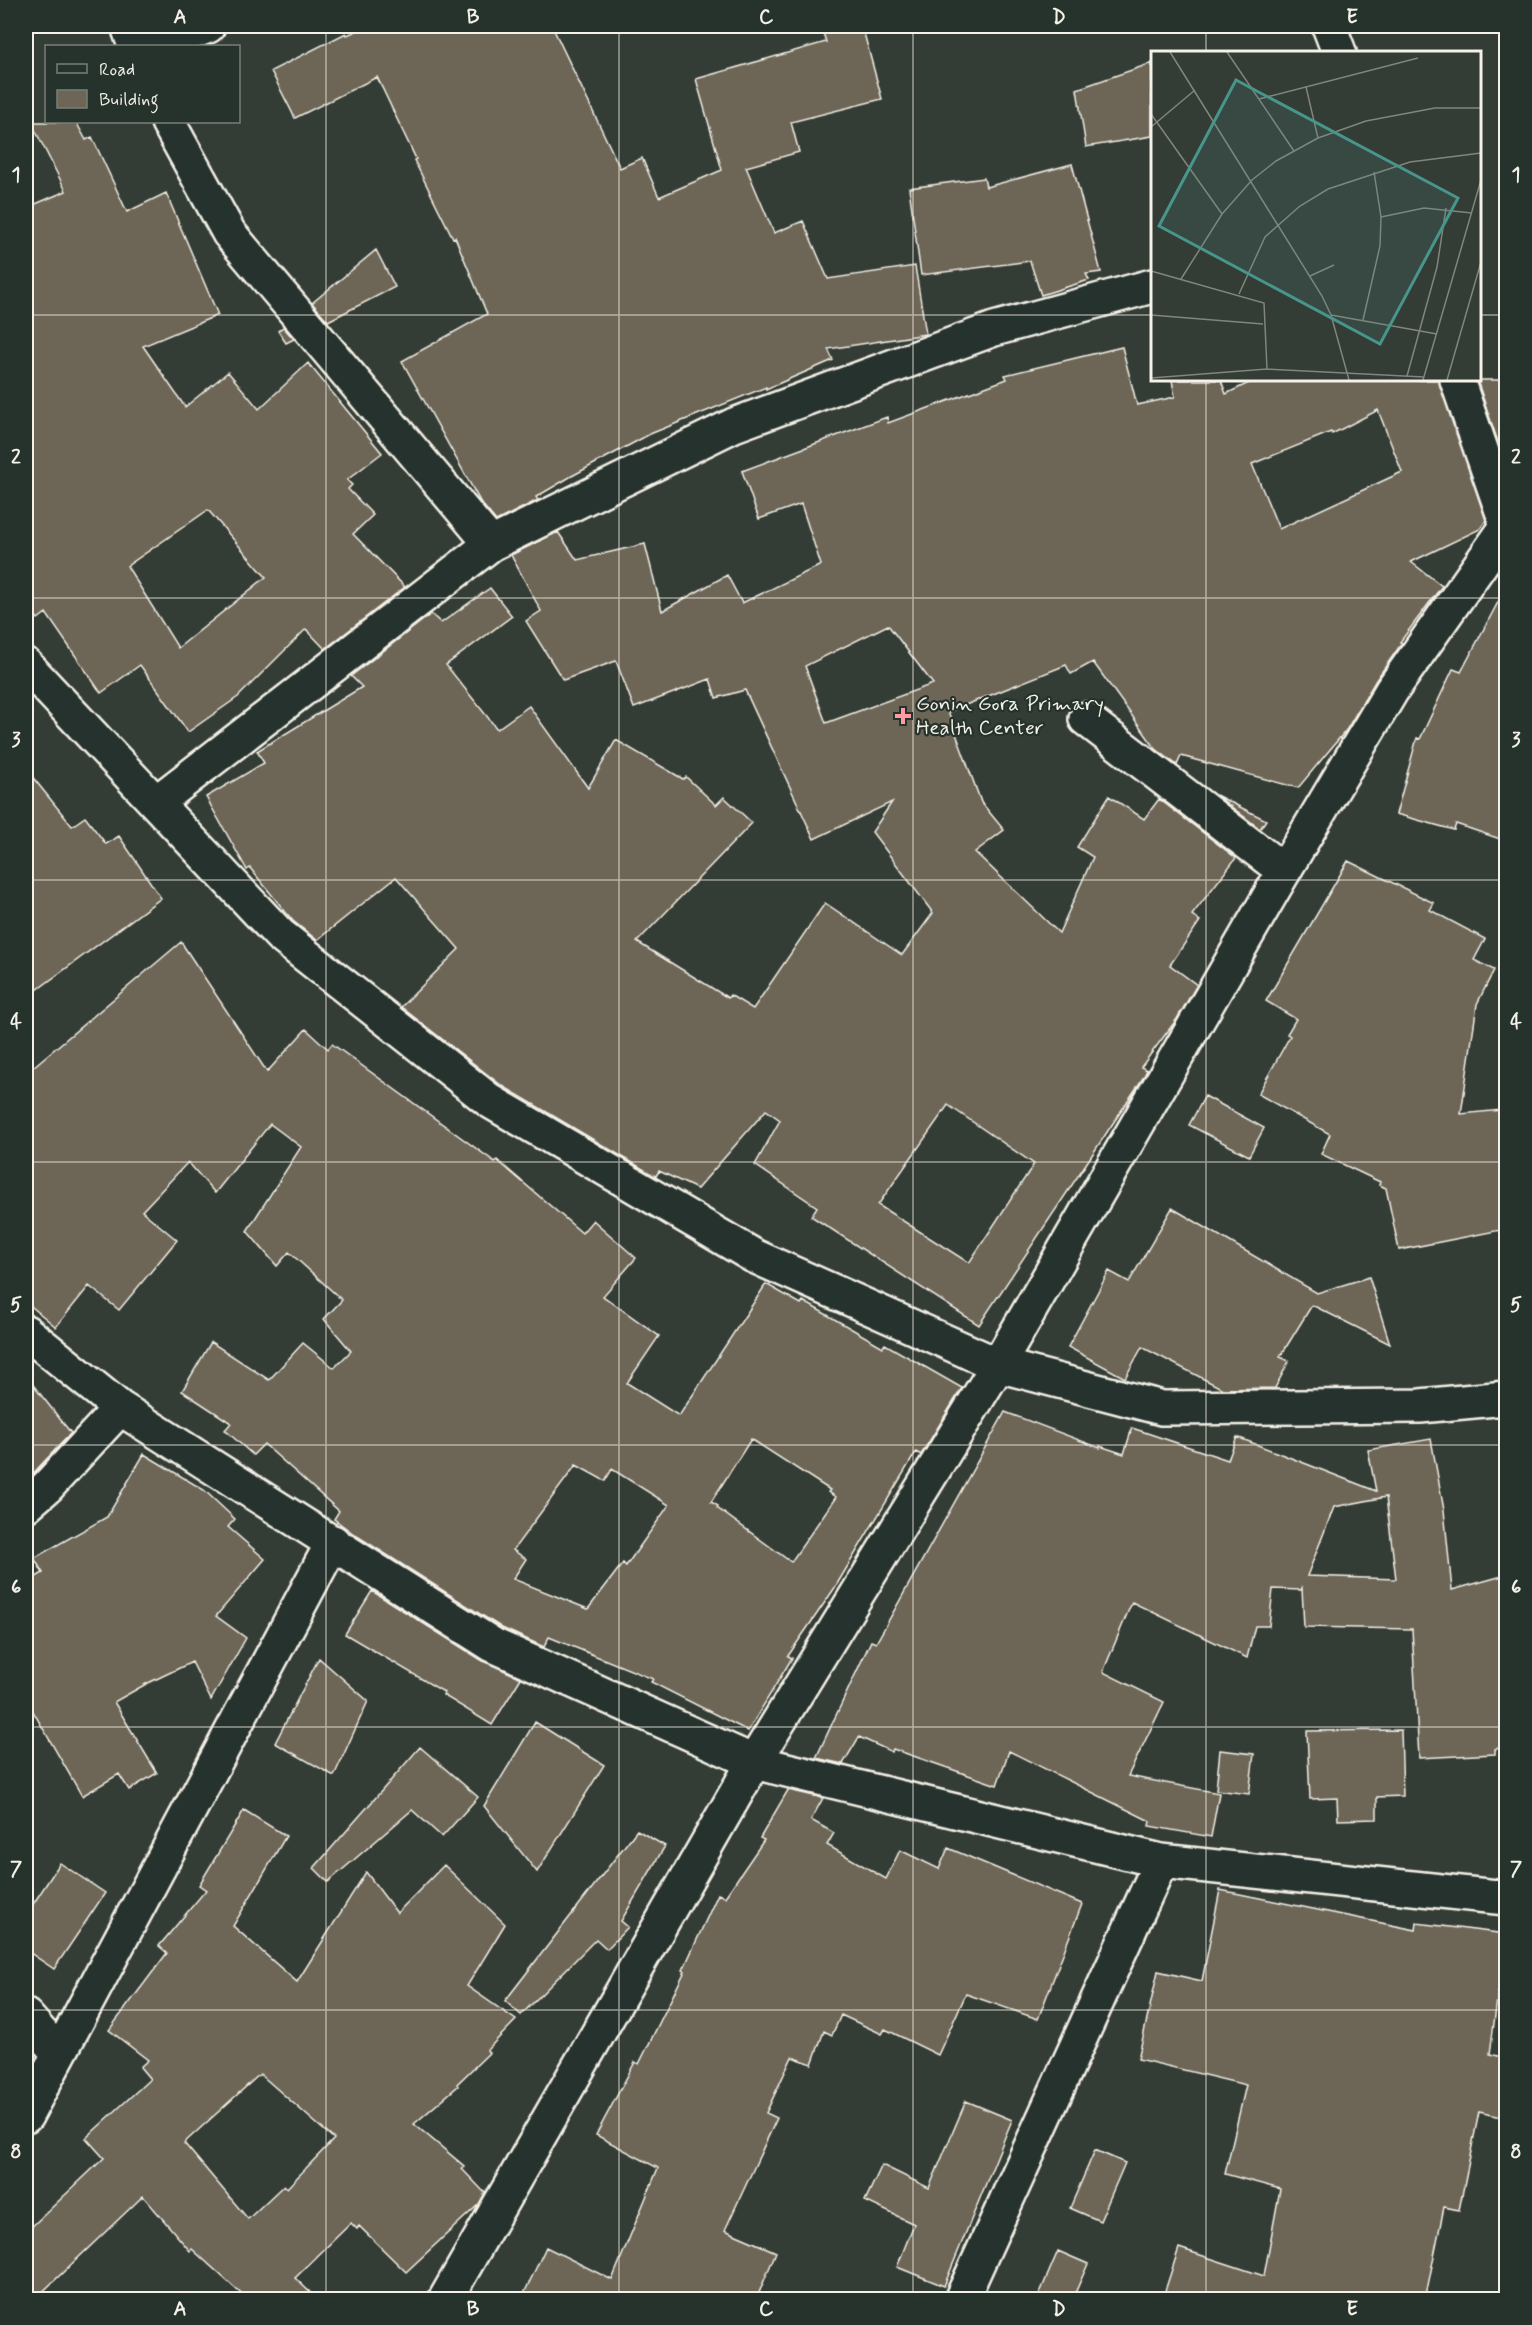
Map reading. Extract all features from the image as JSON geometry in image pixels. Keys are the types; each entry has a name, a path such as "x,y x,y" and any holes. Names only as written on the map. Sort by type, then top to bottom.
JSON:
{"street":[{"path":"128,26 135,45"},
{"path":"159,45 208,26"},
{"path":"1329,26 1339,51"},
{"path":"169,123 229,232 490,544"},
{"path":"157,802 490,544 734,425 994,329 1151,286"},
{"path":"1457,381 1506,522"},
{"path":"445,2300 754,1762 998,1365 1284,870 1392,690 1506,528"},
{"path":"26,665 280,934 490,1101 754,1256 998,1365 1162,1408 1420,1406 1506,1398"},
{"path":"1086,718 1284,870"},
{"path":"26,1332 120,1408 492,1645 754,1762 1161,1861 1506,1898"},
{"path":"26,1505 47,1487 120,1408"},
{"path":"26,2116 58,2052 333,1542"},
{"path":"961,2300 1161,1861"},
{"path":"26,2016 58,2052"}],"building":[{"path":"368,26 552,26 620,168 642,158 659,197 722,170 696,79 826,42 821,26 862,26 882,99 791,122 799,152 746,167 774,233 803,221 828,279 915,266 926,334 828,349 833,360 650,434 536,497 538,500 496,521 481,503 402,361 487,314 455,237 453,238 414,160 416,159 377,77 295,118 271,71 346,33 347,35"},
{"path":"1151,63 1151,136 1086,147 1077,89"},
{"path":"31,122 77,123 86,140 92,137 127,212 166,193 218,315 143,346 185,407 228,372 259,409 308,363 382,453 347,480 352,485 348,489 373,515 353,534 405,587 325,649 306,629 238,697 188,732 140,665 101,693 46,613 38,619 26,603 26,208 66,191","holes":["208,510 266,577 178,648 127,566"]},
{"path":"1072,164 1101,272 1086,274 1089,280 1041,295 1030,261 921,275 909,188 984,178 986,187"},
{"path":"376,250 395,287 328,321 312,303"},
{"path":"283,327 294,339 286,343 278,331"},
{"path":"1122,347 1137,405 1175,397 1172,381 1221,381 1226,394 1253,381 1439,381 1486,520 1480,529 1411,562 1442,586 1400,642 1402,643 1376,680 1347,729 1298,788 1181,756 1177,765 1156,749 1093,662 1071,674 1066,665 948,712 981,802 1004,830 975,852 1059,933 1093,857 1077,847 1109,796 1144,819 1159,799 1236,858 1192,915 1200,921 1170,965 1197,985 1177,1019 1141,1067 1147,1070 1143,1078 979,1325 811,1216 817,1207 755,1165 780,1120 766,1110 697,1189 659,1171 656,1176 653,1175 501,1085 401,1007 459,949 396,877 317,940 293,921 250,868 247,870 206,797 264,763 257,751 362,687 351,676 431,614 441,623 490,588 512,616 446,665 497,729 529,706 588,788 616,740 683,779 686,777 716,805 724,797 752,823 637,942 728,998 730,995 753,1009 825,903 902,955 933,913 872,832 892,802 814,839 745,690 716,698 710,679 634,708 616,661 563,680 526,621 541,611 511,555 558,532 577,560 645,544 662,611 727,575 742,603 821,565 801,504 759,519 742,471 887,417 888,423 1007,379 1005,375","holes":["1378,410 1402,472 1279,529 1252,464 1331,432 1332,434","888,625 933,684 826,723 805,666","948,1105 1034,1164 969,1263 878,1205"]},
{"path":"1506,380 1506,466 1477,381"},
{"path":"1506,587 1506,841 1456,824 1454,830 1396,814 1417,738 1420,739 1453,669 1461,672"},
{"path":"26,769 72,826 85,817 106,844 119,836 161,898 26,998"},
{"path":"1216,795 1266,820 1260,829"},
{"path":"1348,861 1434,903 1430,910 1485,939 1474,960 1494,970 1477,1004 1461,1114 1502,1110 1506,1154 1506,1229 1399,1250 1386,1188 1379,1185 1380,1182 1321,1154 1330,1134 1258,1094 1290,1036 1287,1034 1296,1019 1266,1001"},
{"path":"181,942 267,1072 306,1029 328,1049 332,1044 495,1162 497,1160 582,1233 593,1220 636,1258 603,1296 659,1336 627,1383 679,1416 766,1284 801,1304 803,1301 883,1347 885,1344 962,1388 921,1455 916,1452 834,1589 788,1656 792,1658 748,1731 651,1682 653,1679 549,1637 544,1647 502,1628 354,1534 334,1519 339,1511 264,1444 253,1455 225,1430 231,1423 182,1391 211,1342 269,1380 303,1343 334,1368 351,1351 324,1319 342,1300 289,1252 277,1266 247,1231 301,1147 270,1124 215,1193 188,1162 142,1211 177,1240 119,1310 89,1286 56,1327 26,1302 26,1073","holes":["751,1439 830,1490 828,1492 836,1497 791,1562 711,1502","576,1465 605,1481 612,1469 669,1505 626,1566 623,1563 588,1609 513,1579 526,1559 513,1550"]},
{"path":"1205,1096 1264,1128 1249,1156 1189,1125"},
{"path":"1172,1208 1317,1293 1369,1277 1390,1344 1312,1305 1280,1357 1289,1361 1275,1388 1223,1389 1142,1347 1125,1378 1068,1347 1109,1271 1129,1282"},
{"path":"26,1376 71,1433 26,1481"},
{"path":"1005,1412 1100,1448 1100,1446 1124,1454 1132,1428 1228,1460 1237,1437 1376,1491 1368,1450 1431,1439 1444,1510 1452,1590 1506,1575 1506,1747 1495,1749 1495,1754 1419,1758 1412,1629 1304,1627 1302,1588 1301,1590 1273,1589 1269,1626 1255,1626 1247,1658 1132,1602 1103,1672 1164,1702 1128,1776 1219,1793 1211,1837 1149,1826 1150,1821 1009,1751 997,1785 893,1749 892,1752 859,1737 843,1764 816,1758 871,1641 876,1643","holes":["1386,1497 1396,1579 1307,1576 1334,1507"]},
{"path":"144,1454 204,1490 235,1519 228,1527 265,1559 216,1616 246,1638 211,1700 192,1662 114,1702 157,1773 129,1790 119,1774 82,1796 26,1699 26,1583 43,1573 34,1558 107,1517"},
{"path":"372,1591 483,1661 521,1678 492,1725 443,1695 444,1692 345,1634"},
{"path":"319,1658 368,1701 334,1776 275,1743"},
{"path":"535,1722 604,1765 537,1872 484,1806"},
{"path":"1401,1730 1403,1796 1377,1797 1377,1819 1338,1820 1337,1798 1310,1799 1307,1731"},
{"path":"420,1747 478,1797 442,1837 412,1810 328,1882 314,1868"},
{"path":"1220,1750 1254,1754 1249,1794 1216,1790"},
{"path":"788,1790 823,1798 811,1820 834,1833 827,1845 886,1879 900,1850 939,1869 948,1848 1082,1904 1038,2019 966,1994 938,2055 885,2029 882,2034 841,2015 832,2035 824,2031 812,2064 792,2057 766,2113 777,2118 725,2230 776,2252 756,2300 521,2300 546,2247 612,2280 658,2168 596,2135 635,2062 639,2064 685,1971 683,1970 718,1894 725,1897 764,1840 760,1838"},
{"path":"244,1810 286,1836 233,1926 297,1982 366,1872 397,1913 444,1865 505,1924 467,1986 516,2020 487,2050 489,2053 457,2084 458,2086 414,2124 464,2166 462,2169 485,2193 479,2204 406,2272 359,2226 357,2229 351,2223 295,2278 318,2300 248,2300 192,2249 190,2251 143,2196 34,2300 26,2300 26,2232 104,2158 86,2138 150,2079 140,2067 148,2060 109,2030 167,1953 159,1946 206,1890 199,1885","holes":["260,2074 334,2139 287,2188 284,2185 248,2219 184,2143"]},
{"path":"637,1830 665,1846 621,1921 628,1927 607,1949 596,1939 521,2015 505,2001"},
{"path":"60,1863 105,1893 54,1969 26,1950 26,1915"},
{"path":"1220,1890 1416,1930 1417,1923 1506,1934 1506,1993 1498,1992 1490,2054 1506,2058 1506,2118 1479,2112 1459,2210 1444,2207 1425,2300 1162,2300 1179,2248 1264,2276 1280,2189 1225,2174 1246,2085 1138,2059 1158,1971 1202,1981"},
{"path":"966,2101 1012,2120 944,2286 897,2267 914,2224 865,2201 882,2165 929,2188"},
{"path":"1095,2150 1125,2163 1100,2221 1070,2208"},
{"path":"1058,2251 1088,2264 1072,2300 1037,2300"}],"place":[{"name":"Gonin Gora Primary Health Center","path":"903,716"}]}
